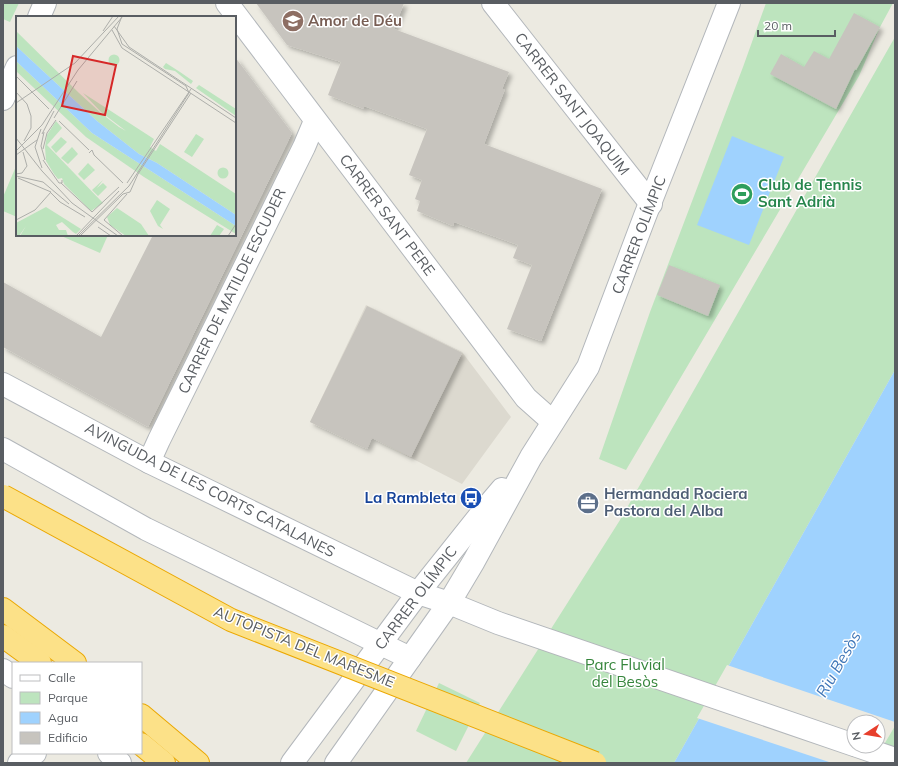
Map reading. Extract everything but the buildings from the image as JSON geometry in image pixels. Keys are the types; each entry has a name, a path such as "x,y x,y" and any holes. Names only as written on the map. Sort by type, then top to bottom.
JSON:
{"highway":[{"name":"AUTOPISTA DEL MARESME","path":"3,496 230,620 595,763"},
{"path":"3,609 74,662"},
{"path":"3,636 39,662"},
{"path":"142,716 198,763"},
{"path":"142,745 164,763"}],"street":[{"path":"39,16 45,3"},
{"name":"CARRER SANT PERE","path":"227,3 526,398 553,422"},
{"name":"CARRER SANT JOAQUIM","path":"493,3 650,204"},
{"name":"CARRER OLÍMPIC","path":"336,763 449,603 474,561 531,457 588,367 729,3"},
{"path":"3,99 16,69"},
{"name":"CARRER DE MATILDE ESCUDER","path":"149,462 158,440 315,121"},
{"name":"AVINGUDA DE LES CORTS CATALANES","path":"3,384 149,462 418,593 643,674 846,742"},
{"path":"3,449 146,529 410,658"},
{"name":"CARRER OLÍMPIC","path":"292,763 418,593 485,509 531,457"},
{"path":"3,670 12,676"},
{"path":"19,763 33,754"},
{"path":"110,754 120,763"},
{"path":"880,754 895,759"}],"shaded area":[{"path":"366,305 462,352 511,417 462,484 372,438 367,449 310,422"}],"green space":[{"path":"3,3 19,3 10,22 3,19"},
{"name":"Club de Tennis Sant Adrià","path":"766,3 893,3 880,27 859,76 626,470 599,459 650,312"},
{"name":"Parc Fluvial del Besòs","path":"895,37 895,370 674,763 466,763 620,520"},
{"path":"16,166 16,217 3,211 3,197"},
{"path":"61,236 108,236 100,253"},
{"path":"439,683 480,703 456,751 416,731"},
{"path":"895,722 895,763 871,763 876,754 886,754 886,737"}],"water":[{"path":"732,136 784,157 749,245 697,225"},
{"name":"Riu Besòs","path":"895,370 895,722 886,737 886,714 846,714 846,754 876,754 871,763 674,763"}],"pier":[{"path":"727,665 871,714 846,714 846,754 878,754 873,763 832,763 697,718"},
{"path":"886,719 895,722 895,726 886,741"}],"place":[{"name":"Amor de Déu","path":"293,21"},
{"name":"Club de Tennis Sant Adrià","path":"742,194"},
{"name":"La Rambleta","path":"471,498"},
{"name":"Hermandad Rociera Pastora del Alba","path":"588,503"}]}
